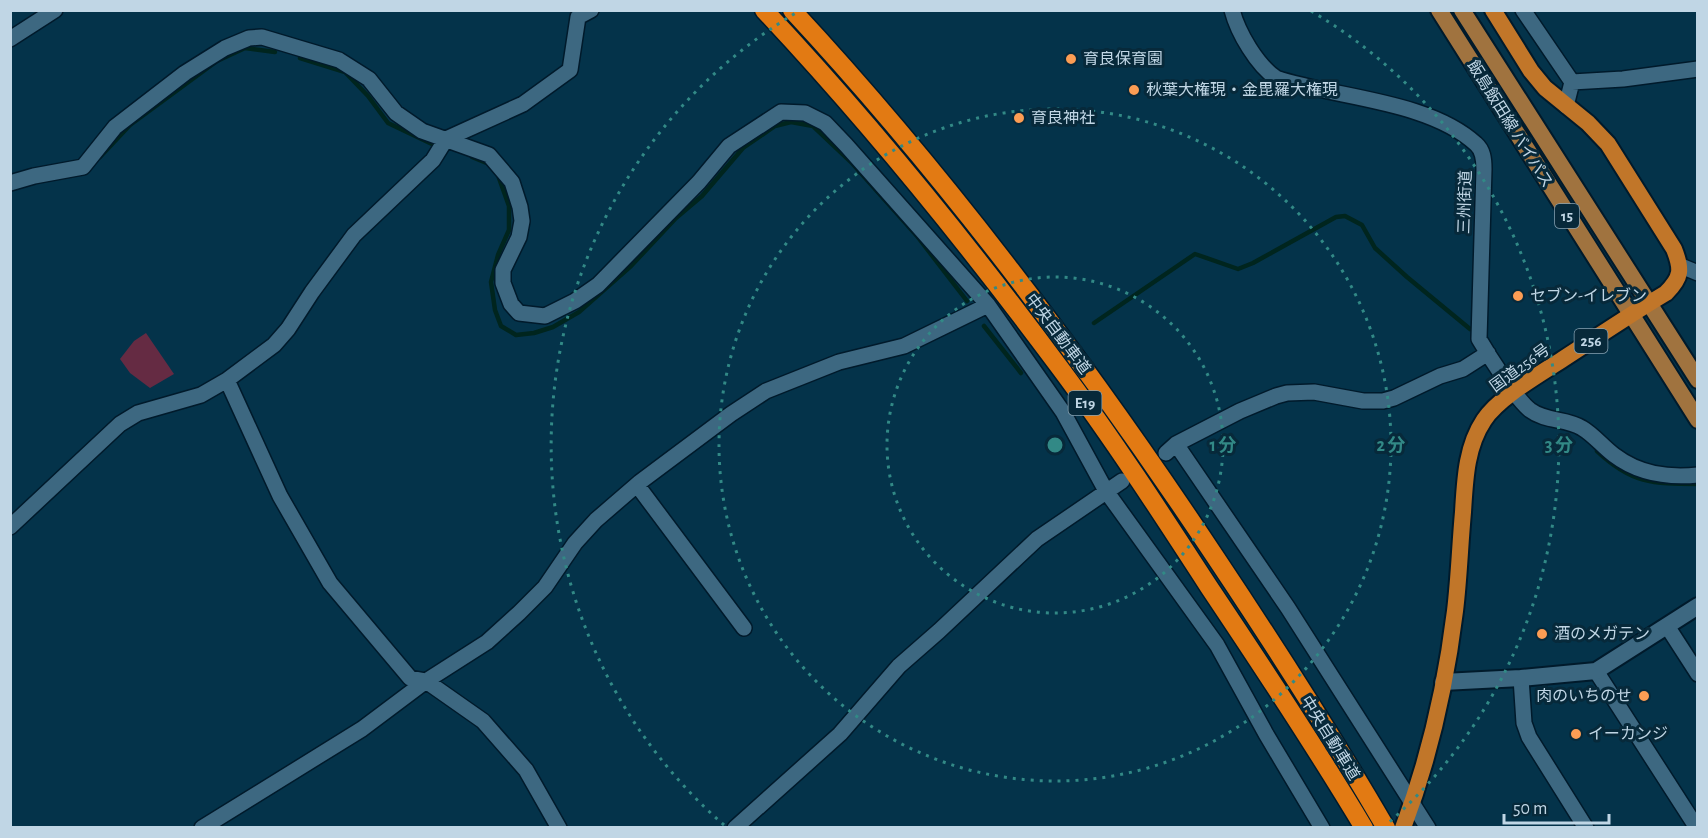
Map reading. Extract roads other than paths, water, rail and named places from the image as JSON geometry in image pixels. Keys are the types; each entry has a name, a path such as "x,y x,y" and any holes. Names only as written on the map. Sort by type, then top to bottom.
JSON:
{"highway":[{"name":"中央自動車道","path":"764,10 877,137 970,250 1061,369 1145,490 1280,694 1364,828"},
{"name":"中央自動車道","path":"792,10 893,124 968,217 1113,407 1167,484 1281,657 1386,828"},
{"path":"1492,10 1531,71 1545,88 1588,123 1608,144 1674,249 1681,266"},
{"name":"国道256号","path":"1403,828 1412,803 1443,682 1455,611 1465,481 1469,453 1476,434 1485,418 1514,391 1672,287 1681,266"}],"main road":[{"name":"飯島飯田線 バイパス","path":"1439,10 1698,420"},
{"name":"飯島飯田線 バイパス","path":"1462,10 1698,380"}],"street":[{"path":"10,39 55,10"},
{"path":"10,527 120,424 138,413 201,395 227,380 274,345 288,329 354,235 433,159 446,139 523,104 570,70 578,16 591,10"},
{"name":"三州街道","path":"1232,10 1236,26 1266,71 1276,78 1432,118 1477,144 1483,155 1484,169 1479,339 1488,353 1530,410 1548,419 1571,423 1582,428 1629,465 1644,472 1663,476 1698,476"},
{"path":"1523,10 1572,82 1566,106"},
{"path":"10,183 83,166 115,127 185,73 225,48 249,38 262,37 339,60 369,79 396,113 422,131 489,155 512,182 522,221 519,237 502,270 503,283 511,304 519,313 545,316 575,301 598,285 699,182 729,146 781,112 805,113 825,123 988,305 1063,412 1106,491 1217,645 1322,828"},
{"path":"1572,82 1623,80 1698,69"},
{"path":"1681,266 1698,273"},
{"path":"202,828 362,729 426,681 487,642 545,587 575,543 596,520 637,485 731,414 766,391 839,362 904,346 988,305"},
{"path":"1428,828 1288,608 1171,448 1240,411 1287,393 1314,392 1363,401 1383,401 1440,376 1463,369 1488,353"},
{"path":"227,380 280,496 330,584 410,678 426,681 483,721 526,770 559,828"},
{"path":"735,828 840,734 899,666 989,582 1037,539 1122,481"},
{"path":"637,485 744,628"},
{"path":"1443,682 1596,671 1698,606"},
{"path":"1667,626 1698,674"},
{"path":"1596,671 1697,828"},
{"path":"1521,678 1524,723 1529,737 1586,828"}],"waterway":[{"path":"100,157 130,125 217,61 245,48 275,52"},
{"path":"300,58 345,72 368,96 388,123 432,144"},
{"path":"499,178 509,206 509,230 498,255 491,282 495,310 501,326 516,335 534,333 553,327 579,312 631,266 676,218 702,196 743,148 775,126 791,122 813,126 851,162 917,236 967,301"},
{"path":"472,157 489,164"},
{"path":"1094,323 1195,254 1238,269 1336,217 1345,216 1362,225 1375,248 1470,329"},
{"path":"984,326 1021,373"},
{"path":"1597,451 1621,470 1643,480 1698,484"}],"place":[{"name":"育良保育園","path":"1071,59"},
{"name":"秋葉大権現・金毘羅大権現","path":"1134,90"},
{"name":"育良神社","path":"1019,118"},
{"name":"セブン-イレブン","path":"1518,296"},
{"name":"酒のメガテン","path":"1542,634"},
{"name":"肉のいちのせ","path":"1644,696"},
{"name":"イーカンジ","path":"1576,734"}]}
